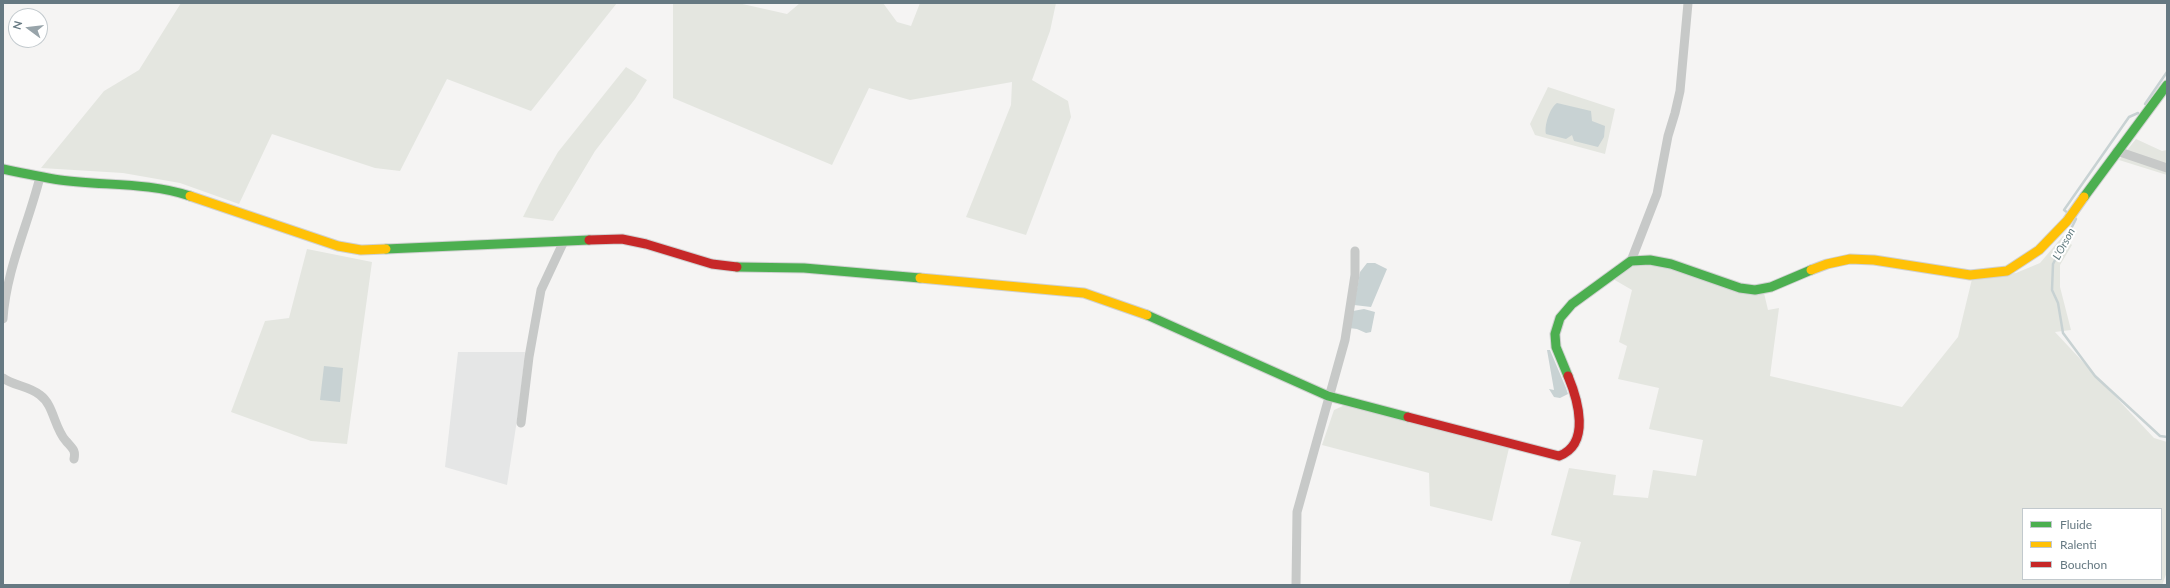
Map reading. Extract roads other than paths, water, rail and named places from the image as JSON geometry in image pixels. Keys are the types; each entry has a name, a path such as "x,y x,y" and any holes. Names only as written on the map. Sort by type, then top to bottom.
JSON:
{"street":[{"path":"3,170 40,177 106,185 146,187 177,192 338,246 361,250 622,239 646,244 712,264 750,268 804,268 1084,293 1140,312 1328,396 1523,448 1559,456 1567,454 1579,437 1579,419 1575,393 1556,347 1555,334 1560,318 1572,304 1631,261 1657,194 1668,136 1676,113 1680,91 1688,3"},
{"path":"1631,261 1650,260 1671,264 1740,288 1755,290 1771,286 1827,264 1850,259 1874,260 1970,275 2007,270 2039,250 2067,222 2117,151 2167,85"},
{"path":"2117,151 2167,168"},
{"path":"3,319 11,269 32,209 40,177"},
{"path":"521,423 529,357 541,290 564,241"},
{"path":"1296,585 1297,512 1328,396 1345,340 1355,275 1355,251"},
{"path":"3,378 11,383 38,393 45,399 59,432 73,448 74,459"}],"waterway":[{"name":"L’Orson","path":"2145,104 2167,72"},
{"name":"L’Orson","path":"2068,213 2064,210 2129,117 2138,113"},
{"name":"L’Orson","path":"2075,218 2076,219 2053,264 2052,290 2058,303 2063,333 2095,376 2160,436 2167,437"}]}
